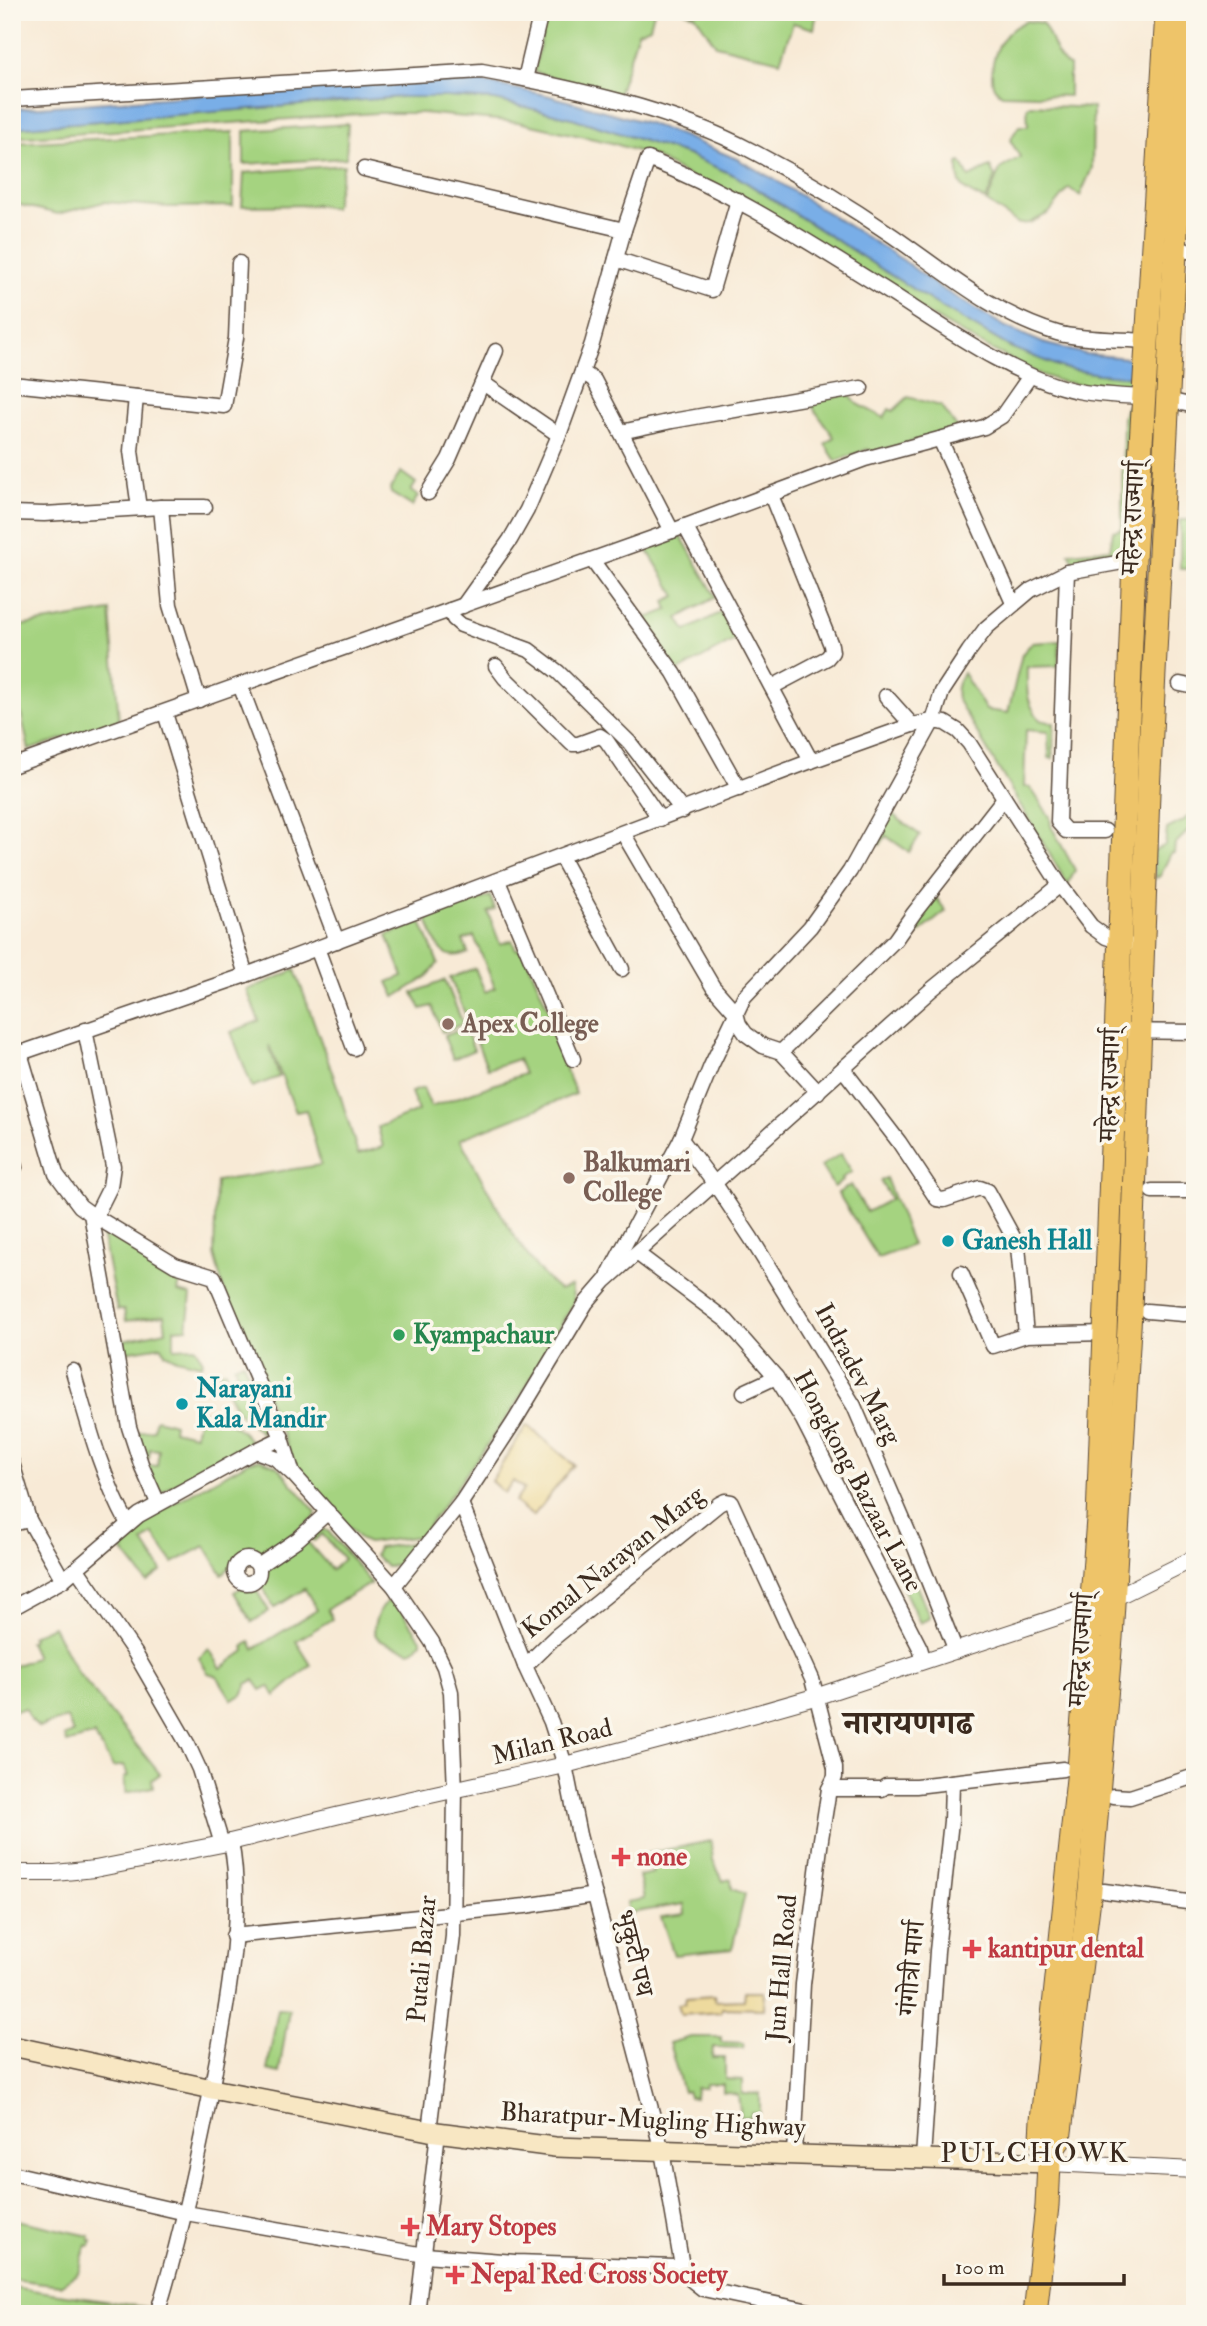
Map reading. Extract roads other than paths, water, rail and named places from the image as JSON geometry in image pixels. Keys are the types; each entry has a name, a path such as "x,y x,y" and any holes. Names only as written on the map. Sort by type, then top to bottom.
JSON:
{"highway":[{"name":"महेन्द्र राज्मार्ग्","path":"1102,1602 1098,1519 1118,943 1142,392 1167,12"},
{"name":"महेन्द्र राज्मार्ग्","path":"1035,2314 1047,2206 1049,2158 1041,2138 1042,2120 1080,1768 1102,1602 1130,1311 1142,946 1167,395 1185,251 1190,68 1187,12"}],"main road":[{"name":"Bharatpur-Mugling Highway","path":"12,2046 212,2089 434,2131 555,2147 923,2158 1049,2158"}],"street":[{"path":"525,79 541,12"},
{"path":"12,99 482,71 525,79 622,102 710,131 751,150 891,235 962,286 1021,320 1059,334 1146,345"},
{"path":"682,811 629,742 558,672 529,650 461,625 454,619 456,608 510,540 527,510 559,435 582,372 648,159 695,177 763,213 978,348 1030,376 1077,391 1142,392"},
{"path":"364,169 624,230"},
{"path":"616,259 712,290 738,200"},
{"path":"12,384 224,406 236,338 239,263"},
{"path":"428,493 449,459 496,351"},
{"path":"582,372 594,380 621,432 772,687 811,761"},
{"path":"12,765 679,529 865,459 994,423 1030,376"},
{"path":"483,383 559,435"},
{"path":"621,432 861,388"},
{"path":"1167,395 1195,406"},
{"path":"136,397 131,451 139,508"},
{"path":"940,439 1013,603"},
{"path":"771,495 832,652 828,658 772,687"},
{"path":"161,507 170,606 199,700"},
{"path":"12,513 205,507"},
{"path":"592,559 674,673 739,789"},
{"path":"605,1281 681,1139 710,1066 744,997 810,927 844,880 933,721 942,692 969,651 986,628 1031,590 1067,572 1134,560"},
{"path":"1067,572 1058,822 1066,831 1105,831"},
{"path":"496,666 572,744 600,736 606,740 660,819"},
{"path":"240,685 337,940"},
{"path":"886,696 912,725"},
{"path":"165,713 246,975"},
{"path":"294,1475 282,1438 215,1277 175,1265 93,1216 73,1198 56,1174 16,1055 246,975 811,761 912,725 933,721 945,723 958,731 968,743 1060,885 1091,926 1118,943 1142,946"},
{"path":"781,1052 895,940 1004,798"},
{"path":"623,833 713,987 736,1013 746,1034 764,1046 781,1052 818,1092"},
{"path":"561,857 622,969"},
{"path":"498,881 573,1059"},
{"path":"394,1586 461,1503 586,1303 605,1281 931,990 1060,885"},
{"path":"317,948 354,1048"},
{"path":"85,1030 113,1166 110,1187 93,1216 130,1427 142,1467 158,1503"},
{"path":"1115,1031 1195,1032"},
{"path":"843,1069 899,1142 937,1199 944,1200 980,1188 988,1191 1018,1246 1026,1335"},
{"name":"Indradev Marg","path":"681,1139 715,1184 800,1315 854,1406 956,1651"},
{"path":"1152,1191 1195,1191"},
{"name":"Hongkong Bazaar Lane","path":"638,1254 727,1321 776,1377 803,1420 920,1648 924,1661"},
{"path":"961,1273 991,1344 995,1346 1026,1335 1104,1333"},
{"path":"1147,1311 1195,1313"},
{"path":"73,1371 99,1460 112,1494 128,1524"},
{"path":"744,1392 776,1377"},
{"path":"12,1608 63,1580 128,1524 158,1503 282,1438"},
{"path":"255,1451 275,1458 294,1475"},
{"path":"12,1463 29,1520 63,1580"},
{"name":"Putali Bazar","path":"294,1475 394,1586 432,1642 444,1667 450,1692 455,1791 453,1936 425,2255 417,2314"},
{"name":"Komal Narayan Marg","path":"526,1666 555,1637 664,1546 725,1501 732,1502 764,1569 818,1696"},
{"name":"भृकुटी पथ","path":"461,1503 551,1722 565,1765 579,1835 662,2151 683,2272"},
{"path":"258,1566 298,1539 328,1512"},
{"path":"12,1524 29,1520"},
{"name":"Milan Road","path":"12,1873 95,1869 226,1843 565,1765 818,1696 956,1651 1102,1602 1195,1558"},
{"path":"77,1569 128,1642 188,1745 226,1843 235,1896 227,2005 212,2089 186,2213 157,2314"},
{"name":"Jun Hall Road","path":"794,2153 803,1984 829,1789 835,1777 818,1696"},
{"path":"829,1789 882,1789 886,1786 952,1782 1062,1769"},
{"path":"1113,1796 1130,1797 1195,1776"},
{"name":"गंगोत्री मार्ग","path":"923,2158 952,1782"},
{"path":"1104,1891 1195,1903"},
{"path":"233,1936 525,1906 595,1895"},
{"path":"1049,2158 1195,2170"},
{"path":"12,2173 186,2213 425,2255 514,2262 675,2267 703,2289 824,2314"}],"water":[{"path":"434,80 483,82 546,95 648,123 680,135 737,159 772,178 903,260 937,286 1006,327 1043,343 1085,354 1148,360 1147,378 1063,368 1010,347 933,302 736,176 688,155 572,118 495,100 401,97 12,128 12,109"}],"place":[{"name":"Apex College","path":"448,1024"},
{"name":"Balkumari College","path":"569,1178"},
{"name":"Ganesh Hall","path":"948,1241"},
{"name":"Kyampachaur","path":"399,1335"},
{"name":"Narayani Kala Mandir","path":"182,1404"},
{"name":"none","path":"621,1857"},
{"name":"kantipur dental","path":"972,1949"},
{"name":"Mary Stopes","path":"410,2227"},
{"name":"Nepal Red Cross Society","path":"455,2275"}],"district":[{"name":"नारायणगढ","path":"908,1723"},
{"name":"PULCHOWK","path":"1035,2153"}]}
